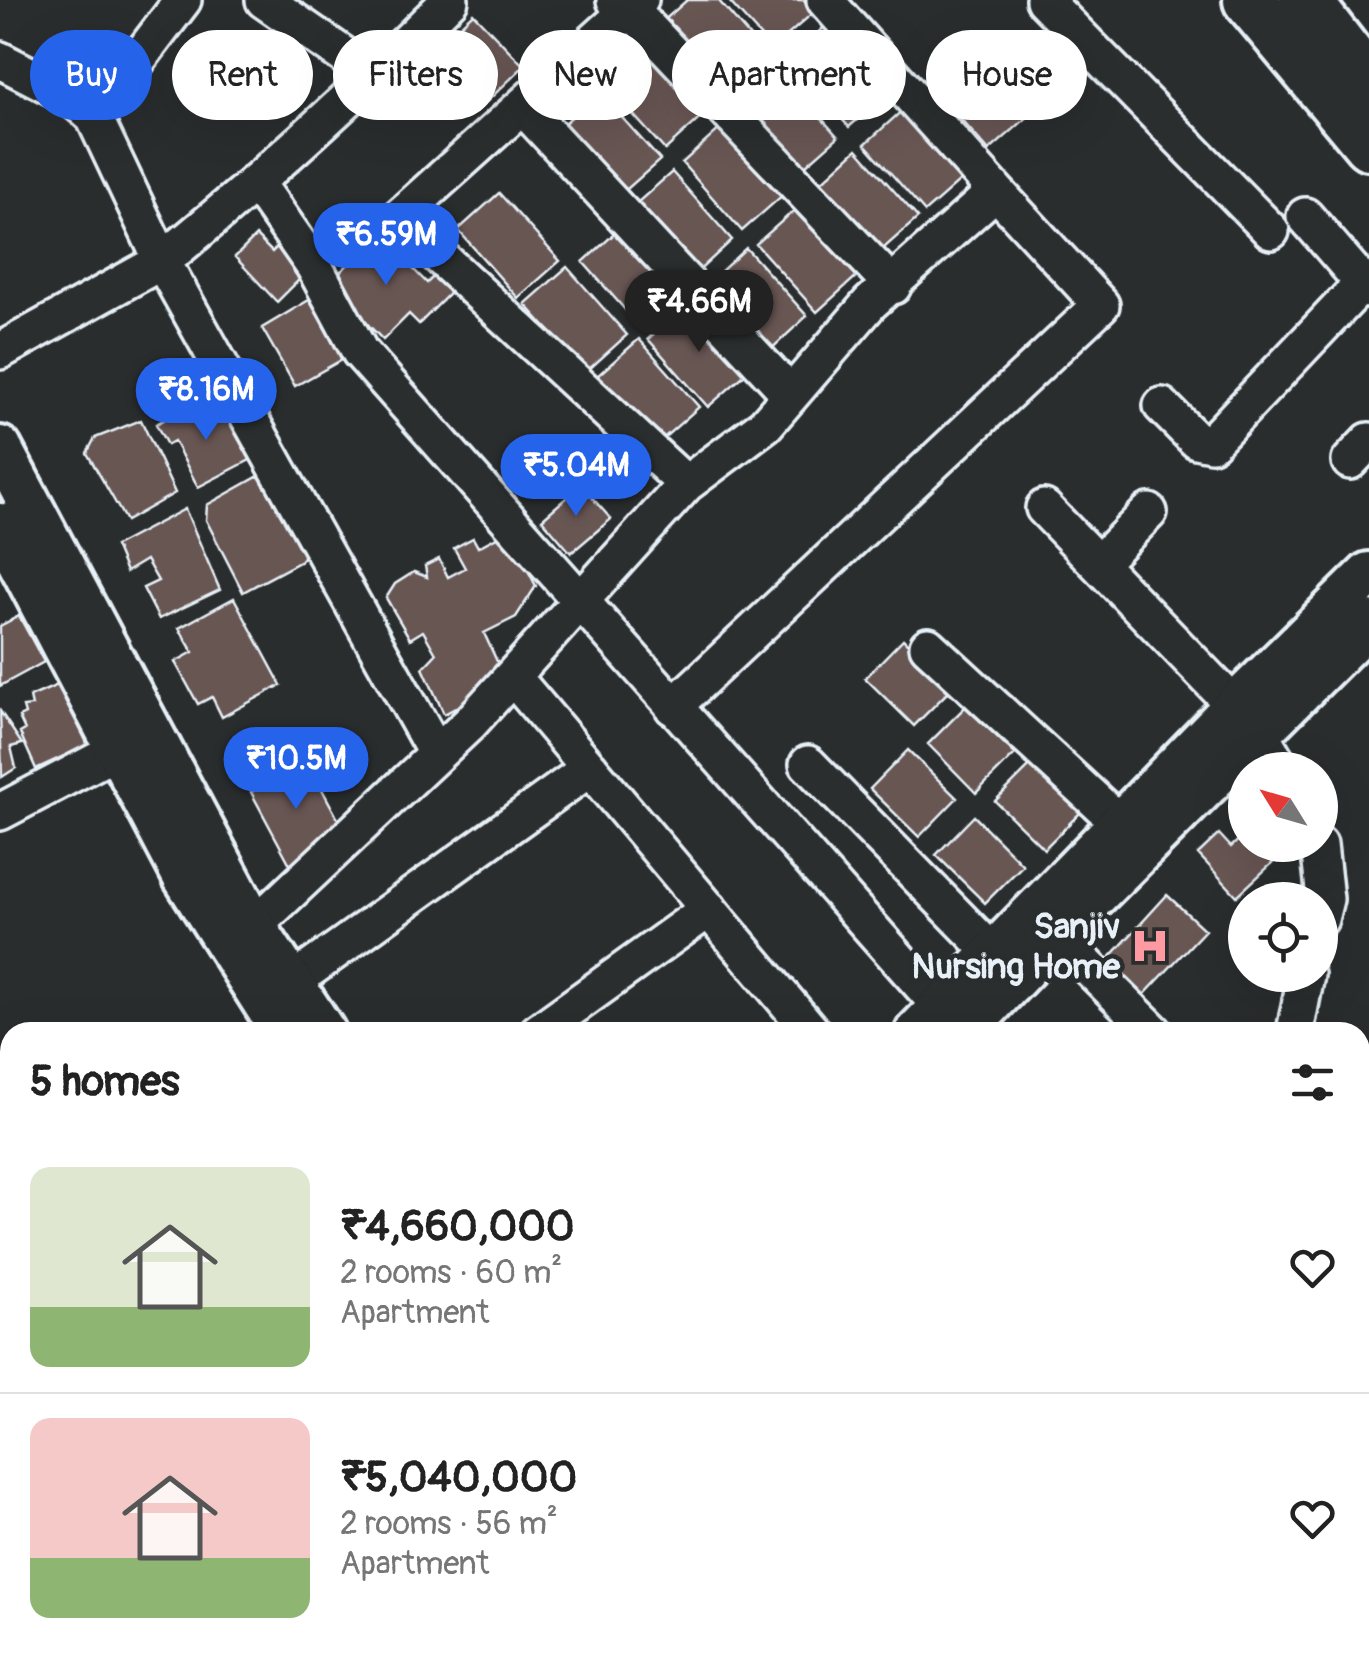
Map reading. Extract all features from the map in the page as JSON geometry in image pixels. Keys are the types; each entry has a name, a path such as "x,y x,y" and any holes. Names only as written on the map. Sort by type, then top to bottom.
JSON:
{"main road":[{"path":"1250,0 1369,144"},
{"path":"1305,0 1369,83"}],"street":[{"path":"152,40 182,0"},
{"path":"264,0 333,48"},
{"path":"420,30 450,0"},
{"path":"673,707 1101,305 825,0"},
{"path":"1044,0 1271,231"},
{"path":"601,30 629,3 893,286"},
{"path":"0,60 30,75"},
{"path":"518,111 398,218 686,484"},
{"path":"0,351 162,261 257,184 333,114"},
{"path":"95,120 162,261 436,753"},
{"path":"535,120 791,395"},
{"path":"257,184 314,266 360,352 947,1022"},
{"path":"254,926 470,724 686,484 765,425 870,303 996,190"},
{"path":"1162,406 1196,440 1211,443 1366,286 1305,216"},
{"path":"0,448 254,926 318,1022"},
{"path":"1044,508 1247,719 1270,752"},
{"path":"1099,563 1148,512"},
{"path":"0,526 184,876 277,1022"},
{"path":"957,1022 1056,935 1369,574"},
{"path":"954,1022 994,953 1120,824 1369,623"},
{"path":"928,646 1120,824"},
{"path":"513,676 800,1022"},
{"path":"0,812 118,750"},
{"path":"808,764 994,953"},
{"path":"292,982 590,768"},
{"path":"552,1022 709,909"},
{"path":"1056,935 1144,1022"},
{"path":"1297,1022 1303,992"}],"building":[{"path":"687,0 718,0 744,30 672,30 672,33 662,22"},
{"path":"728,0 803,0 814,12 794,30 755,30"},
{"path":"473,13 489,30 455,30"},
{"path":"830,22 837,30 821,30"},
{"path":"498,39 518,60 518,72 498,91"},
{"path":"652,51 672,74 672,120 698,120 665,150 638,120 652,120"},
{"path":"906,107 967,175 925,212 865,144 892,120 906,120"},
{"path":"568,120 624,120 660,160 618,197 558,129"},
{"path":"749,120 823,120 838,137 796,174"},
{"path":"962,120 1024,120 989,151"},
{"path":"723,126 784,194 742,231 682,163"},
{"path":"857,149 918,218 876,255 816,187"},
{"path":"672,172 732,240 691,278 630,209"},
{"path":"499,193 560,261 518,298 458,230"},
{"path":"798,207 858,275 817,312 756,244"},
{"path":"624,225 685,293 643,330 583,262"},
{"path":"379,234 427,283 434,276 450,293 419,324 409,314 383,340 328,284"},
{"path":"256,236 272,252 278,246 306,273 277,302 235,257"},
{"path":"746,248 807,316 766,354 705,286"},
{"path":"567,267 627,335 586,372 525,304"},
{"path":"309,300 343,359 295,386 262,328"},
{"path":"689,302 750,370 708,407 648,339"},
{"path":"639,339 699,407 657,444 597,376"},
{"path":"192,405 200,420 226,406 252,459 198,487 174,441 167,445 156,424"},
{"path":"141,420 175,493 126,521 87,453 95,438"},
{"path":"259,476 273,500 283,494 307,547 301,561 243,592 206,520 207,505"},
{"path":"581,485 611,519 571,553 542,519"},
{"path":"185,509 220,590 159,619 143,588 158,581 146,560 126,572 115,546"},
{"path":"508,531 536,586 516,617 484,633 506,681 444,714 423,668 436,654 423,631 410,639 386,598 395,584 414,572 427,577 425,566 439,559 448,577 465,568 454,548 473,538 478,547"},
{"path":"234,598 281,685 222,717 212,697 198,704 175,662 193,652 179,628"},
{"path":"19,616 44,662 0,686 0,626"},
{"path":"903,639 952,688 914,726 865,678"},
{"path":"60,684 88,745 36,769 20,733 25,730 19,717 25,714 23,707 32,706 30,697"},
{"path":"966,706 1015,754 976,793 928,744"},
{"path":"0,711 22,744 11,747 16,768 2,777"},
{"path":"908,750 957,798 919,837 870,789"},
{"path":"307,761 339,821 293,870 251,792"},
{"path":"1033,763 1082,811 1044,849 995,801"},
{"path":"974,816 1023,865 985,903 936,855"},
{"path":"1219,834 1228,844 1228,862 1274,862 1252,882 1228,882 1228,886 1198,854"},
{"path":"1167,895 1205,930 1143,996 1106,962"}],"place":[{"name":"Sanjiv Nursing Home","path":"1150,946"}]}
